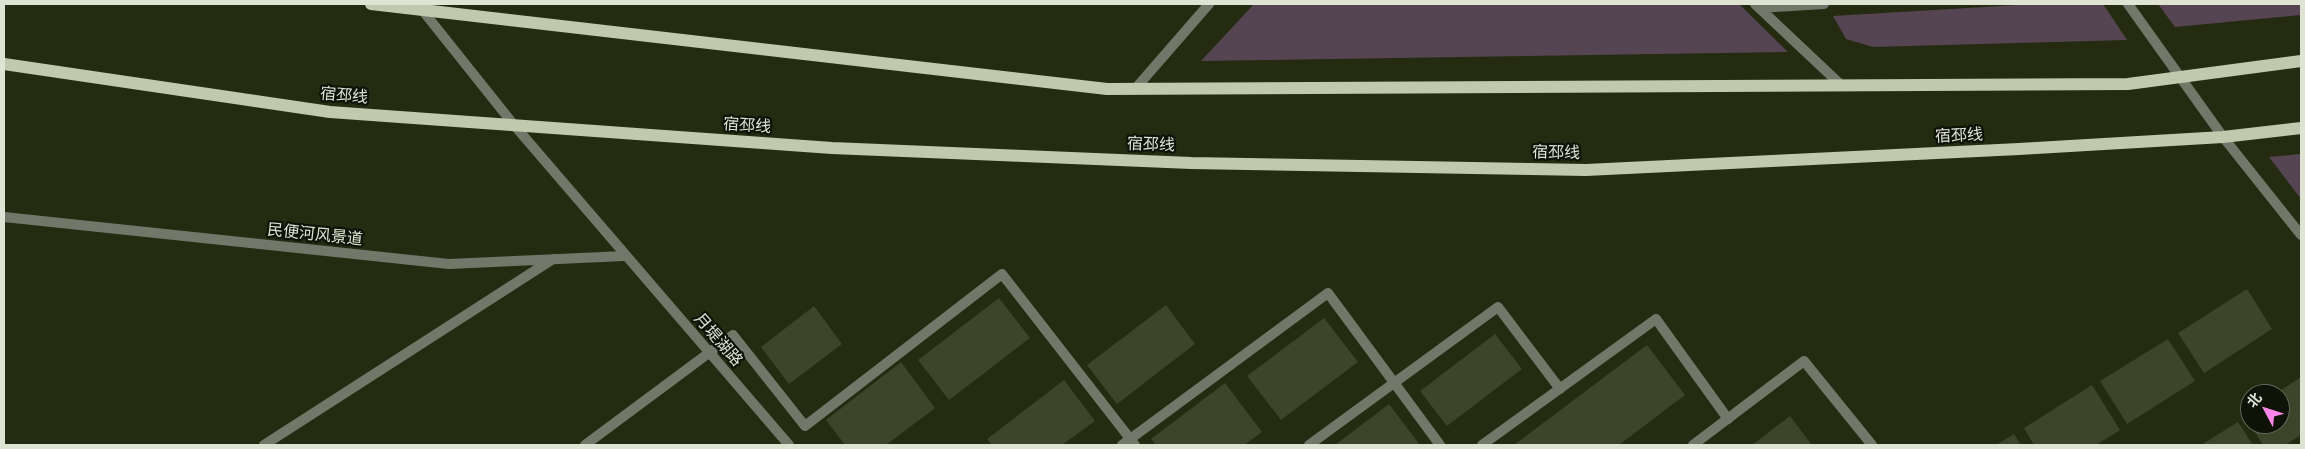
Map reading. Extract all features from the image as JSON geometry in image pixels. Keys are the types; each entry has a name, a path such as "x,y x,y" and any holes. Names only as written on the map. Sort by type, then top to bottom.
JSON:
{"main road":[{"path":"371,4 419,7 1108,89 2128,84 2301,62"},
{"name":"宿邳线","path":"4,64 330,112 842,149 1191,162 1586,170 2019,149 2223,137 2301,128"}],"street":[{"path":"1135,89 1209,4"},
{"path":"1757,6 1824,4"},
{"path":"2128,4 2223,137 2301,235"},
{"path":"1757,6 1841,85"},
{"name":"月堤湖路","path":"419,7 514,125 624,256 710,352 788,445"},
{"name":"民便河风景道","path":"4,217 449,264 624,256"},
{"path":"264,445 554,258"},
{"path":"586,445 732,335 805,426 1002,274 1129,443 1328,293 1440,445"},
{"path":"1309,445 1498,307 1560,389"},
{"path":"1482,445 1656,319 1728,419"},
{"path":"1693,445 1804,361 1872,445"}],"shaded area":[{"path":"1254,4 1739,4 1788,52 1201,61"},
{"path":"2034,4 2103,4 2127,40 1873,47 1846,39 1833,16"},
{"path":"2158,4 2301,4 2301,15 2175,27"},
{"path":"2301,154 2301,199 2269,157"}],"building":[{"path":"2247,289 2272,329 2204,373 2178,333"},
{"path":"999,298 1030,338 949,400 918,360"},
{"path":"1166,305 1195,344 1117,404 1087,365"},
{"path":"814,306 842,344 789,384 761,347"},
{"path":"1324,318 1358,362 1281,420 1247,376"},
{"path":"1495,334 1522,369 1447,426 1420,391"},
{"path":"2168,339 2195,381 2127,424 2100,381"},
{"path":"1647,345 1685,395 1619,445 1514,445"},
{"path":"901,362 935,408 886,445 845,445 826,420"},
{"path":"2301,377 2301,435 2285,445 2263,445 2256,434 2290,434 2290,384"},
{"path":"1064,380 1095,421 1062,445 992,445 987,439"},
{"path":"1225,383 1262,432 1244,445 1156,445 1151,439"},
{"path":"2092,385 2120,430 2096,445 2034,445 2024,428"},
{"path":"1389,404 1420,445 1335,445"},
{"path":"1790,416 1812,445 1752,445"},
{"path":"2238,422 2240,434 2246,434 2253,445 2201,445"},
{"path":"2014,434 2021,445 1996,445"}]}
